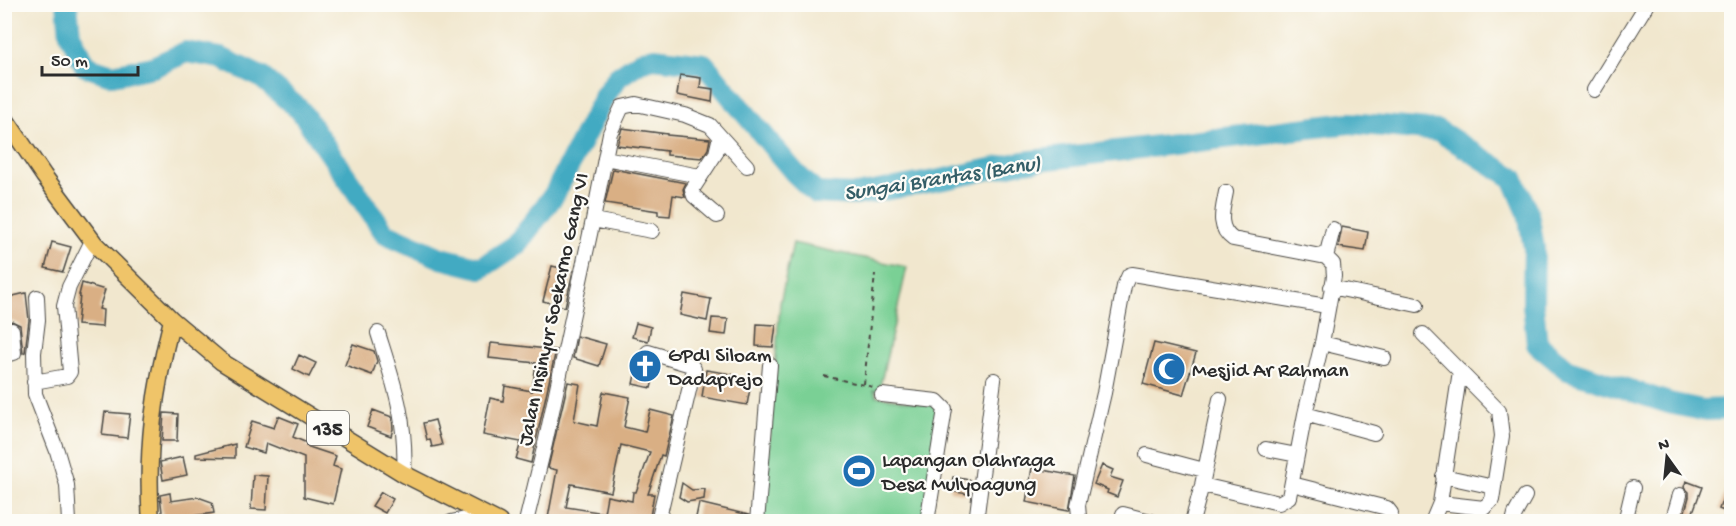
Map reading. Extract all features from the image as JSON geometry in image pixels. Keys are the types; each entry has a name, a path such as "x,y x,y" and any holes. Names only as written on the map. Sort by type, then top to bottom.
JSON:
{"main road":[{"name":"135","path":"4,117 11,138 92,241 172,320 222,362 404,474 492,519"},
{"path":"151,522 150,431 162,358 172,320"}],"street":[{"path":"1594,90 1647,4"},
{"name":"Jalan Insinyur Soekarno Gang VI","path":"526,522 594,220 610,132 622,107 636,104 696,119 710,125 720,136"},
{"path":"720,136 747,165"},
{"path":"717,216 692,194 692,190 716,153 720,136"},
{"path":"605,158 700,176"},
{"path":"1202,485 1279,503 1289,497 1335,270 1326,257 1233,239 1227,235 1222,223 1226,192"},
{"path":"594,220 652,231"},
{"path":"1326,257 1333,229"},
{"path":"34,382 67,376 70,372 64,306 69,287 92,241"},
{"path":"1082,522 1078,505 1127,278 1132,274 1327,306"},
{"path":"1331,287 1416,305"},
{"path":"36,297 38,320 35,327 35,394 57,451 67,485 69,522"},
{"path":"4,355 14,352 8,331 35,327"},
{"path":"378,333 403,419 406,445 404,474"},
{"path":"1424,334 1498,411 1502,436 1489,506 1484,508 1440,503"},
{"path":"1322,343 1384,358"},
{"path":"648,352 691,365 694,369 658,522"},
{"path":"757,522 770,365"},
{"path":"1432,522 1440,503 1460,371"},
{"path":"976,522 994,380"},
{"path":"882,395 937,401 945,409 927,522"},
{"path":"1192,522 1220,399"},
{"path":"1305,414 1374,433"},
{"path":"1266,449 1297,455"},
{"path":"1147,455 1204,470"},
{"path":"1443,476 1494,487"},
{"path":"1292,484 1387,508 1391,513 1389,522"},
{"path":"1624,522 1632,488"},
{"path":"1672,522 1680,495"},
{"path":"1513,522 1525,496"},
{"path":"1123,514 1154,522"},
{"path":"451,522 492,519"}],"path":[{"path":"864,384 874,274"},
{"path":"824,376 864,384 876,388 882,395"}],"green space":[{"path":"793,243 907,267 879,391 874,390 877,396 938,406 942,410 924,521 763,522 780,303"}],"building":[{"path":"680,75 701,78 700,87 713,89 712,102 677,95"},
{"path":"622,128 710,139 708,149 702,158 667,155 667,151 617,145"},
{"path":"613,169 686,183 683,189 685,197 673,195 670,216 658,215 658,211 605,203"},
{"path":"1342,227 1368,232 1365,251 1338,247"},
{"path":"52,242 71,247 63,272 45,268"},
{"path":"552,266 573,271 565,307 543,301"},
{"path":"82,283 105,290 99,309 103,310 102,327 77,325"},
{"path":"26,293 29,320 23,353 20,325 12,321 4,325 4,298"},
{"path":"684,294 711,299 707,321 680,315"},
{"path":"712,318 728,319 726,335 710,333"},
{"path":"636,323 651,327 648,341 632,337"},
{"path":"757,324 776,325 773,347 756,346"},
{"path":"577,336 606,344 599,366 573,358"},
{"path":"491,343 556,350 531,463 516,459 521,442 483,435 490,398 503,401 505,386 532,391 536,363 489,358"},
{"name":"Mesjid Ar Rahman","path":"1154,343 1196,353 1183,395 1143,384"},
{"path":"353,344 374,351 377,361 372,375 345,365"},
{"path":"299,355 316,363 309,377 293,369"},
{"path":"639,356 645,361 657,364 651,388 633,384"},
{"path":"706,370 732,374 731,379 751,383 747,405 702,397"},
{"path":"568,382 580,384 574,421 597,426 603,392 630,397 624,427 645,432 650,410 674,416 664,456 661,455 648,494 654,494 649,522 569,522 548,518 557,470 548,468","holes":["621,445 650,452 636,492 633,492 632,501 607,496 604,513 566,507 571,484 611,492"]},
{"path":"373,410 392,417 391,436 367,427"},
{"path":"105,412 130,414 127,438 102,435"},
{"path":"164,413 178,414 177,441 162,441"},
{"path":"278,416 298,424 293,437 307,443 306,446 336,456 333,466 341,469 333,504 304,497 304,458 266,443 264,453 244,447 252,421 274,428"},
{"path":"435,420 442,445 432,447 430,439 427,440 423,423"},
{"path":"235,444 235,458 196,457 196,454"},
{"path":"183,457 187,475 163,480 160,462"},
{"path":"1102,465 1113,470 1110,477 1123,481 1117,497 1094,484"},
{"path":"1032,468 1075,476 1069,510 1026,502"},
{"path":"253,475 268,476 266,510 251,509"},
{"path":"953,477 970,480 967,494 950,491"},
{"path":"1730,478 1731,506 1729,513 1719,509"},
{"path":"1686,481 1702,487 1693,512 1697,513 1694,522 1682,522 1689,497 1689,492 1684,487"},
{"path":"682,483 692,490 705,489 704,499 687,502 679,497"},
{"path":"381,492 393,499 385,513 372,506"},
{"path":"170,493 171,501 198,497 212,502 214,513 163,520 160,495"},
{"path":"699,503 749,515 748,522 695,522"}],"waterway":[{"name":"Sungai Brantas (Banu)","path":"67,4 70,34 85,66 112,75 153,67 186,52 221,58 261,77 300,110 385,233 441,258 481,268 516,245 554,195 605,95 618,77 640,62 654,58 704,64 794,172 816,193 856,195 1023,162 1350,123 1439,131 1513,178 1528,213 1534,248 1533,304 1537,344 1568,370 1669,403 1702,410 1732,409"}],"place":[{"name":"GPdI Siloam Dadaprejo","path":"645,366"},
{"name":"Mesjid Ar Rahman","path":"1169,369"},
{"name":"Lapangan Olahraga Desa Mulyoagung","path":"859,471"}]}
